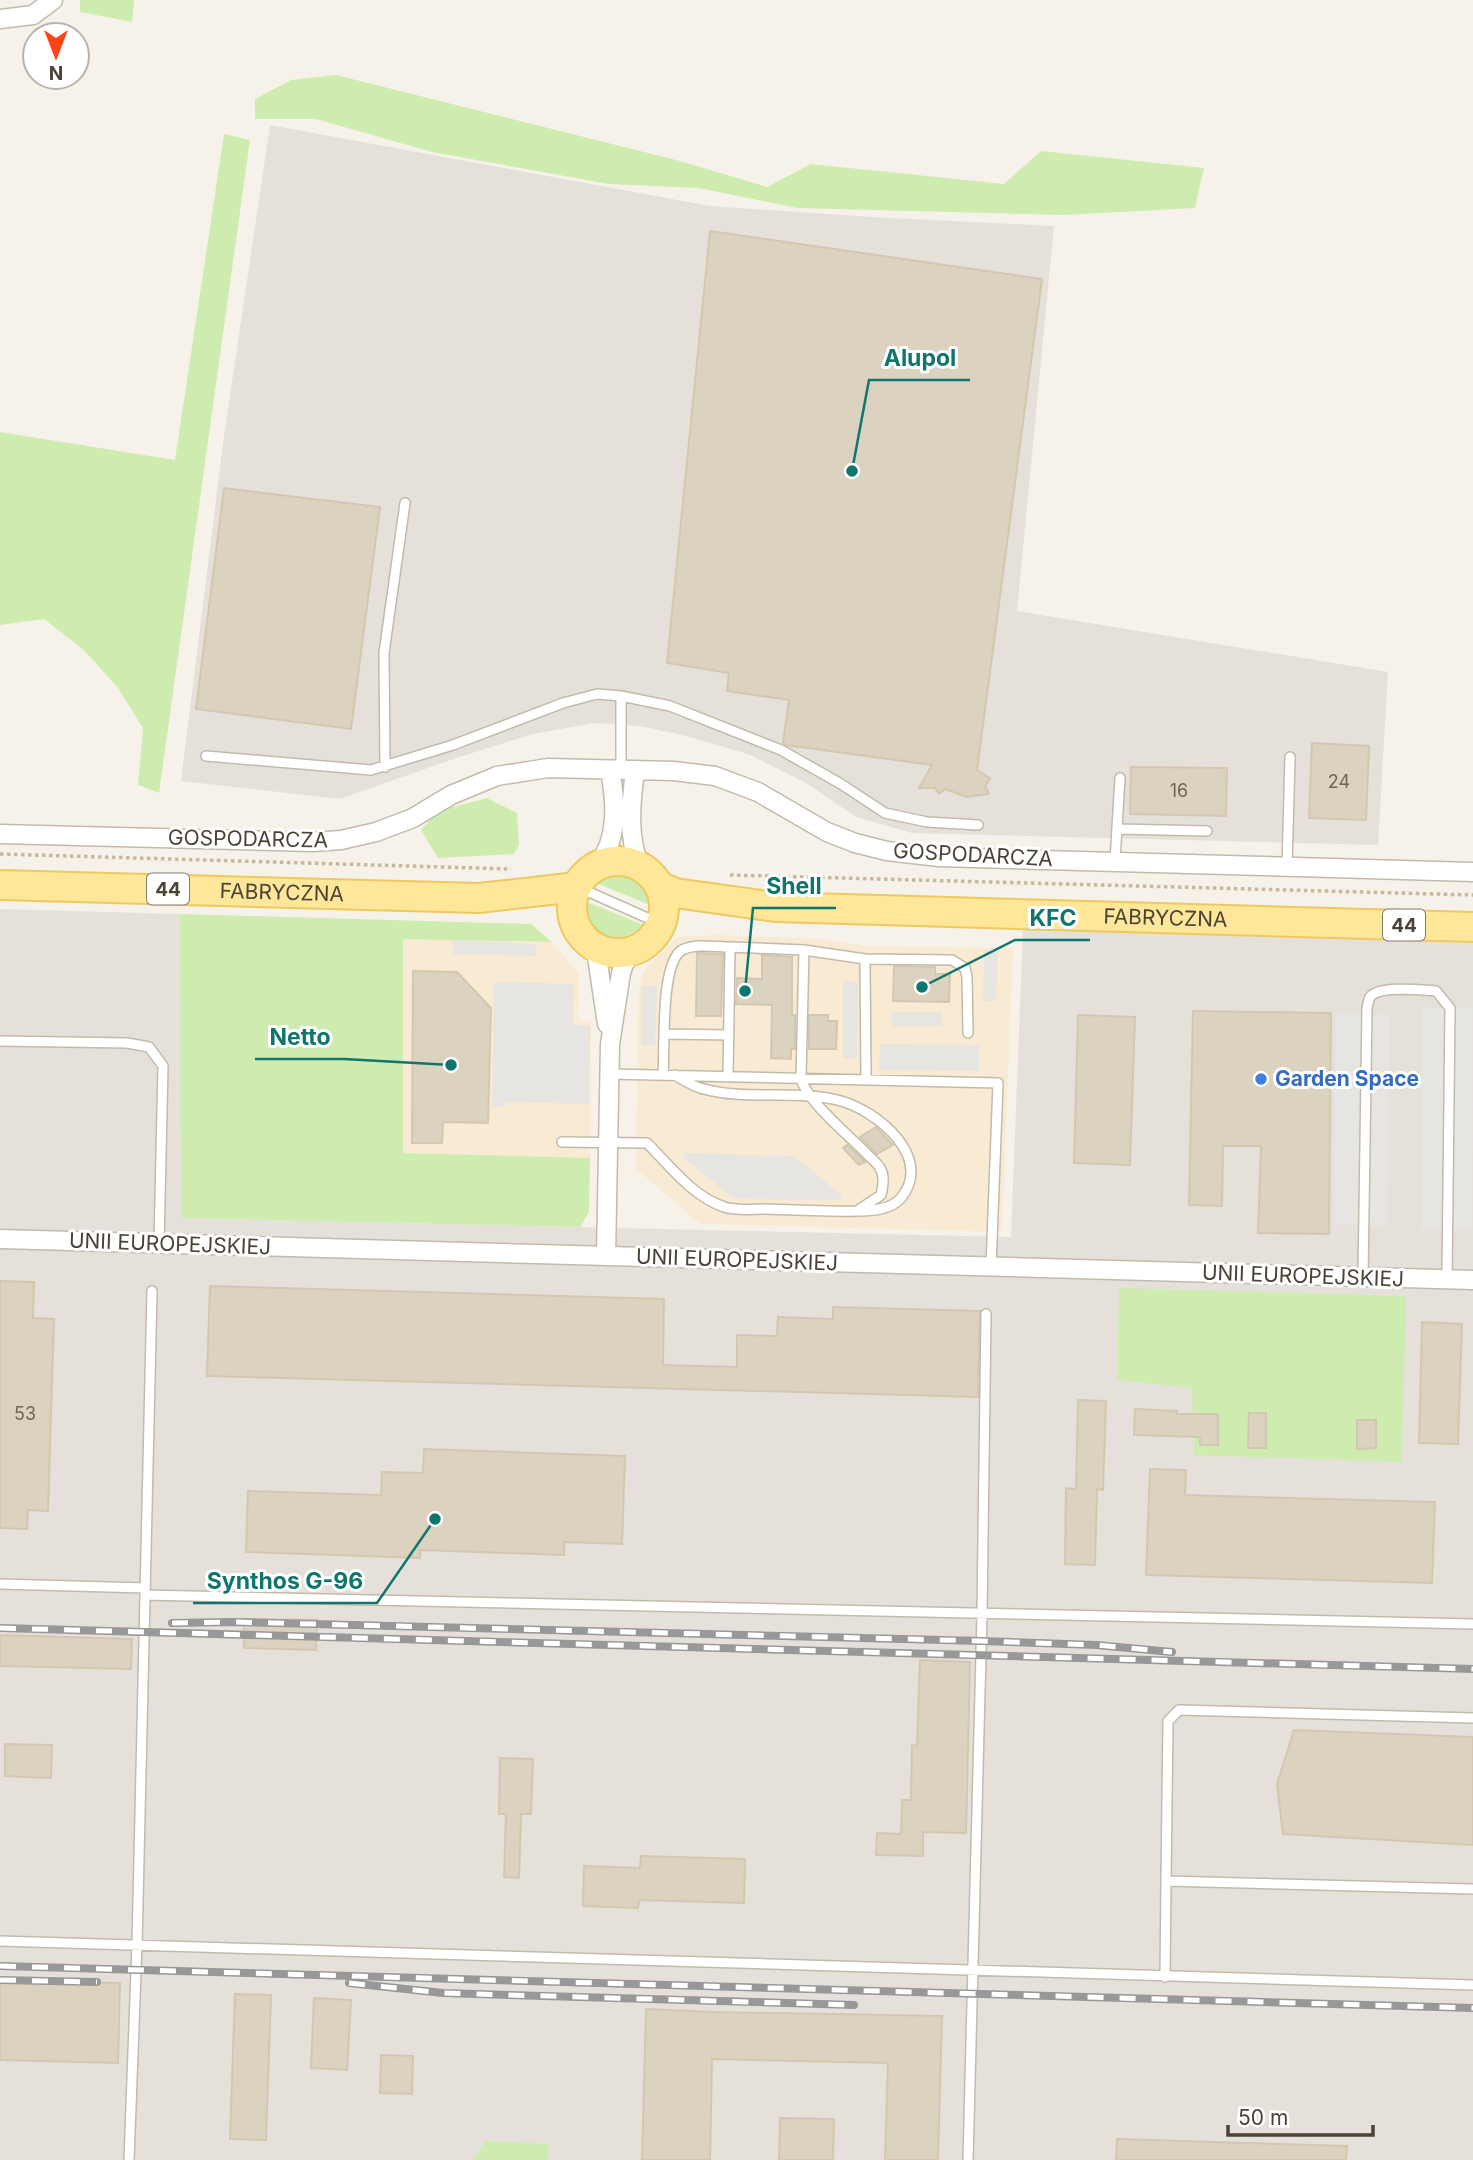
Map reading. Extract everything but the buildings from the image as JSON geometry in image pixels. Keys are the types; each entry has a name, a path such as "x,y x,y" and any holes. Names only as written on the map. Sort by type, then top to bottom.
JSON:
{"main road":[{"name":"44","path":"597,866 619,861 650,876"},
{"path":"597,866 577,887 573,900 577,928 590,943 611,953 634,950"},
{"path":"650,876 664,906 661,924"},
{"name":"FABRYCZNA","path":"650,876 675,893 776,907"},
{"name":"FABRYCZNA","path":"0,885 479,898 577,887"},
{"name":"FABRYCZNA","path":"479,898 559,913 574,919"},
{"name":"FABRYCZNA","path":"661,924 695,913 776,907 1473,927"},
{"name":"44","path":"634,950 649,941 661,924"}],"street":[{"path":"0,19 33,15 53,0"},
{"name":"GOSPODARCZA","path":"0,834 312,842 341,840 376,832 413,818 451,795 497,776 548,768 674,771 715,776 758,792 827,832 887,851 939,857 1473,872"},
{"path":"597,866 607,854 612,841 613,789 622,770"},
{"path":"622,770 631,802 632,840 650,876"},
{"path":"590,943 600,972 610,1044 606,1256"},
{"path":"610,1044 621,973 634,950"},
{"name":"UNII EUROPEJSKIEJ","path":"0,1239 1473,1280"}],"lane":[{"path":"385,767 384,653 405,503"},
{"path":"206,756 371,770 453,745 564,702 597,694 621,696 670,706 781,750 886,813 927,822 978,824"},
{"path":"621,696 622,770"},
{"path":"1287,867 1290,757"},
{"path":"1115,861 1120,778"},
{"path":"1118,829 1207,831"},
{"path":"577,887 661,924"},
{"path":"663,1075 667,978 676,956 683,949 694,947 804,950 865,959 952,960 965,968 967,977 968,1033"},
{"path":"728,1077 730,947"},
{"path":"804,950 801,1079 804,1088 810,1098 846,1131 880,1168 884,1180 881,1195 854,1211"},
{"path":"865,959 866,1079"},
{"path":"1363,1277 1367,1008 1370,997 1379,991 1423,990 1436,991 1450,1008 1447,1280"},
{"path":"666,1034 729,1035"},
{"path":"0,1041 127,1043 149,1047 163,1066 159,1244"},
{"path":"610,1074 998,1083 990,1267"},
{"path":"562,1142 647,1143 689,1186 706,1199 726,1208 880,1210 900,1199 909,1178 909,1157 903,1144 874,1116 841,1101 702,1089 675,1075"},
{"path":"129,2160 137,1945 152,1291"},
{"path":"968,2160 982,1614 986,1314"},
{"path":"0,1584 145,1591 982,1614 1473,1624"},
{"path":"1165,1977 1168,1721 1179,1710 1473,1718"},
{"path":"1166,1881 1473,1889"},
{"path":"0,1941 1473,1985"}],"path":[{"path":"0,854 522,870"},
{"path":"719,875 1473,895"}],"shaded area":[{"path":"270,125 710,206 1054,226 1017,611 1388,672 1378,845 912,833 856,817 808,784 748,754 640,726 594,723 533,734 340,799 181,781 223,443"},
{"path":"0,909 180,914 182,1218 1011,1237 1023,929 1473,943 1473,2160 0,2160"},
{"path":"717,935 821,939 865,946 1013,948 1002,1232 701,1224 636,1169 638,995 643,972 677,937"},
{"path":"403,938 552,942 579,974 578,1019 591,1021 590,1158 403,1153"},
{"path":"453,940 536,944 537,956 453,954"},
{"path":"984,950 998,951 996,1001 983,1001"},
{"path":"843,981 858,982 857,1058 843,1058"},
{"path":"494,982 574,984 573,1025 590,1026 589,1104 506,1102 505,1106 492,1106"},
{"path":"642,986 657,986 655,1045 641,1045"},
{"path":"1422,1008 1473,1008 1472,1230 1421,1230"},
{"path":"891,1012 942,1012 942,1026 892,1026"},
{"path":"1336,1014 1390,1015 1387,1226 1333,1224"},
{"path":"880,1044 979,1045 979,1071 879,1070"},
{"path":"684,1153 794,1156 841,1195 841,1200 734,1199 684,1158"}],"green space":[{"path":"80,0 134,0 132,22 80,12"},
{"path":"336,75 676,160 767,187 811,164 1004,184 1041,151 1204,168 1195,208 1064,215 797,208 699,188 609,184 432,152 316,119 255,119 255,99 291,80"},
{"path":"224,134 250,140 159,793 138,785 143,728 118,688 84,650 44,619 0,625 0,432 175,460"},
{"path":"487,798 517,813 519,845 514,854 438,858 421,830 438,811"},
{"path":"620,875 640,886 650,905 596,883 607,877"},
{"path":"586,902 644,925 624,936 605,936 590,925"},
{"path":"180,914 531,924 552,942 403,939 403,1153 590,1158 589,1212 580,1227 181,1218"},
{"path":"1119,1288 1406,1296 1402,1462 1194,1455 1192,1388 1117,1380"},
{"path":"485,2141 549,2144 548,2160 473,2160"}],"railway":[{"path":"172,1623 234,1622 982,1641 1096,1645 1172,1652"},
{"path":"0,1628 1473,1669"},
{"path":"0,1966 1473,2008"},
{"path":"0,1980 97,1982"},
{"path":"349,1983 443,1993 854,2005"}],"place":[{"name":"Alupol","path":"852,471"},
{"name":"KFC","path":"922,987"},
{"name":"Shell","path":"745,991"},
{"name":"Netto","path":"451,1065"},
{"name":"Garden Space","path":"1261,1079"},
{"name":"Synthos G-96","path":"435,1519"}]}
